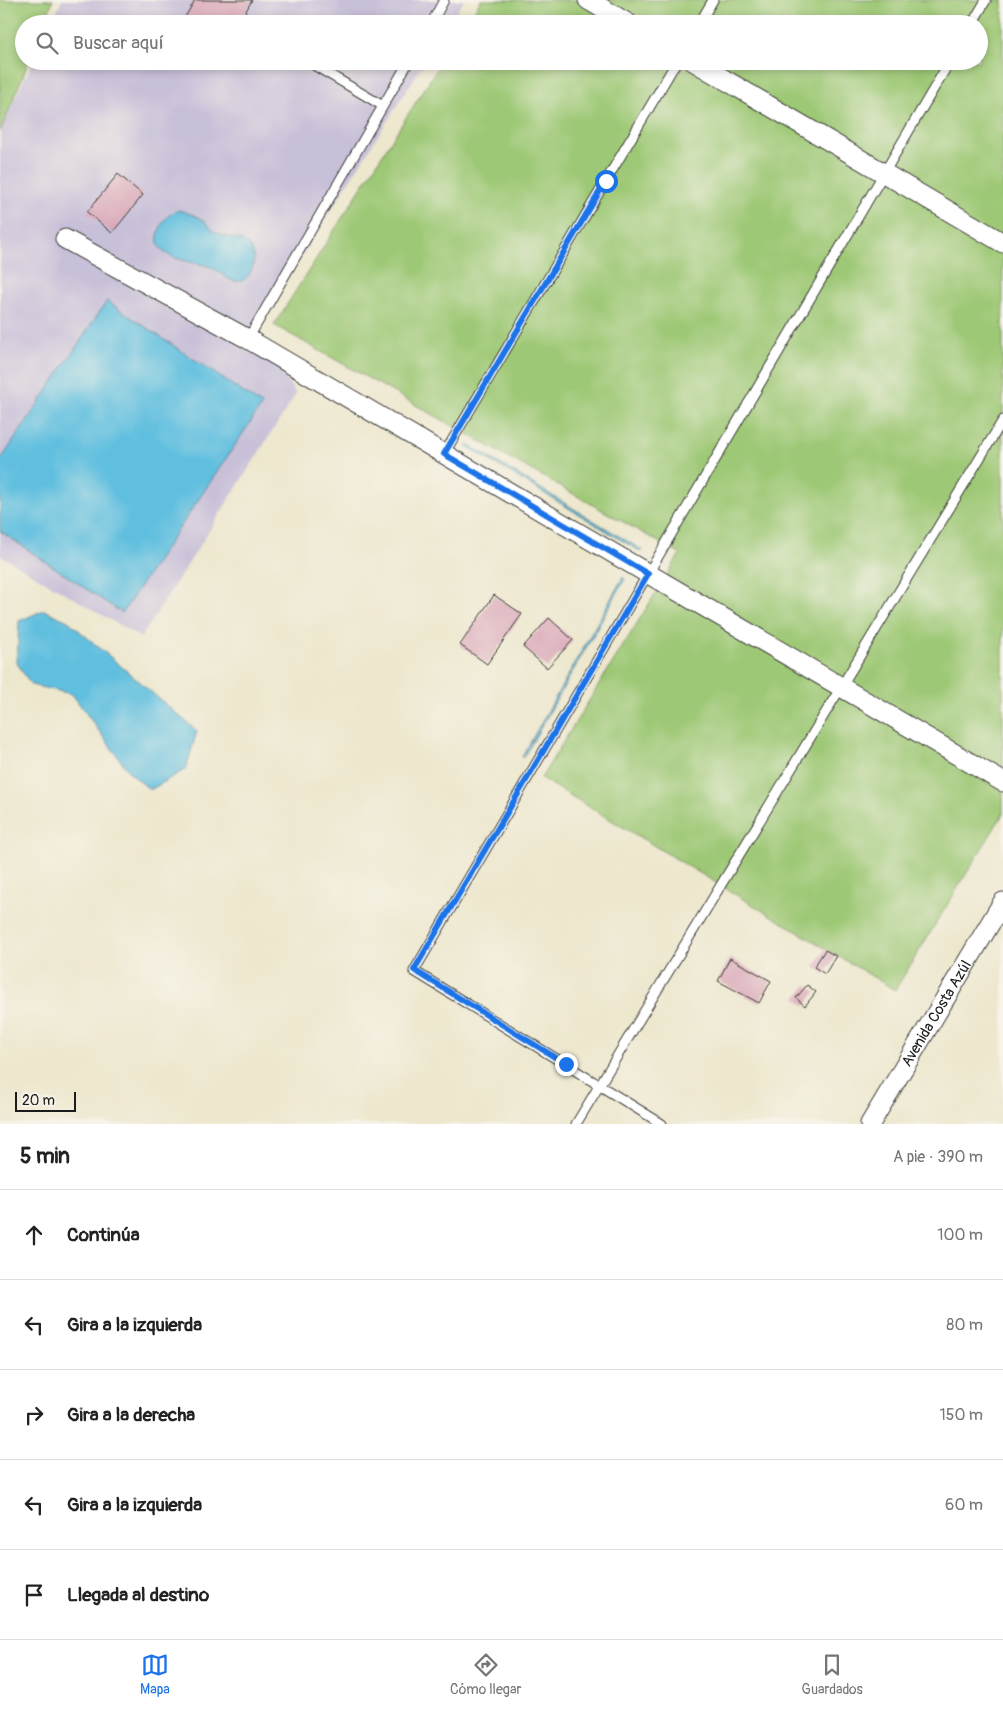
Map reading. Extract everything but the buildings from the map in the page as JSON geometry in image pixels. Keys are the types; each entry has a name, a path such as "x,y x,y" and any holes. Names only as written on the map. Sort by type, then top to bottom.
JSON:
{"street":[{"path":"588,0 614,15"},
{"path":"708,70 1003,243"},
{"path":"65,239 248,339 1003,782"},
{"name":"Avenida Costa Azúl","path":"870,1124 1003,902"}],"lane":[{"path":"435,15 444,0"},
{"path":"704,15 713,0"},
{"path":"977,15 986,0"},
{"path":"322,70 383,106"},
{"path":"248,339 404,70"},
{"path":"444,454 672,70"},
{"path":"662,1124 414,970 945,70"},
{"path":"576,1124 1003,420"}],"shaded area":[{"path":"62,0 464,0 455,15 55,15"},
{"path":"29,70 419,70 255,330 296,394 141,638 0,555 0,130"}],"green space":[{"path":"0,0 53,0 47,15 15,15 15,70 25,70 0,132"},
{"path":"481,0 1003,0 1003,814 895,990 541,778 680,554 274,325 436,70 988,70 988,15 472,15"}],"water":[{"path":"179,210 200,218 216,232 242,241 249,246 254,256 254,263 249,275 245,279 233,281 213,268 174,258 166,254 160,248 158,241 159,231 164,221 172,213"},
{"path":"107,301 262,405 122,613 0,531 0,461"},
{"path":"467,444 642,550 641,552 466,446"},
{"path":"623,577 625,579 524,757 522,757"},
{"path":"44,610 68,621 197,731 186,769 150,790 129,772 72,694 31,685 17,663 19,621"}],"route":[{"path":"566,1064 414,970 648,574 444,454 606,181"}]}
